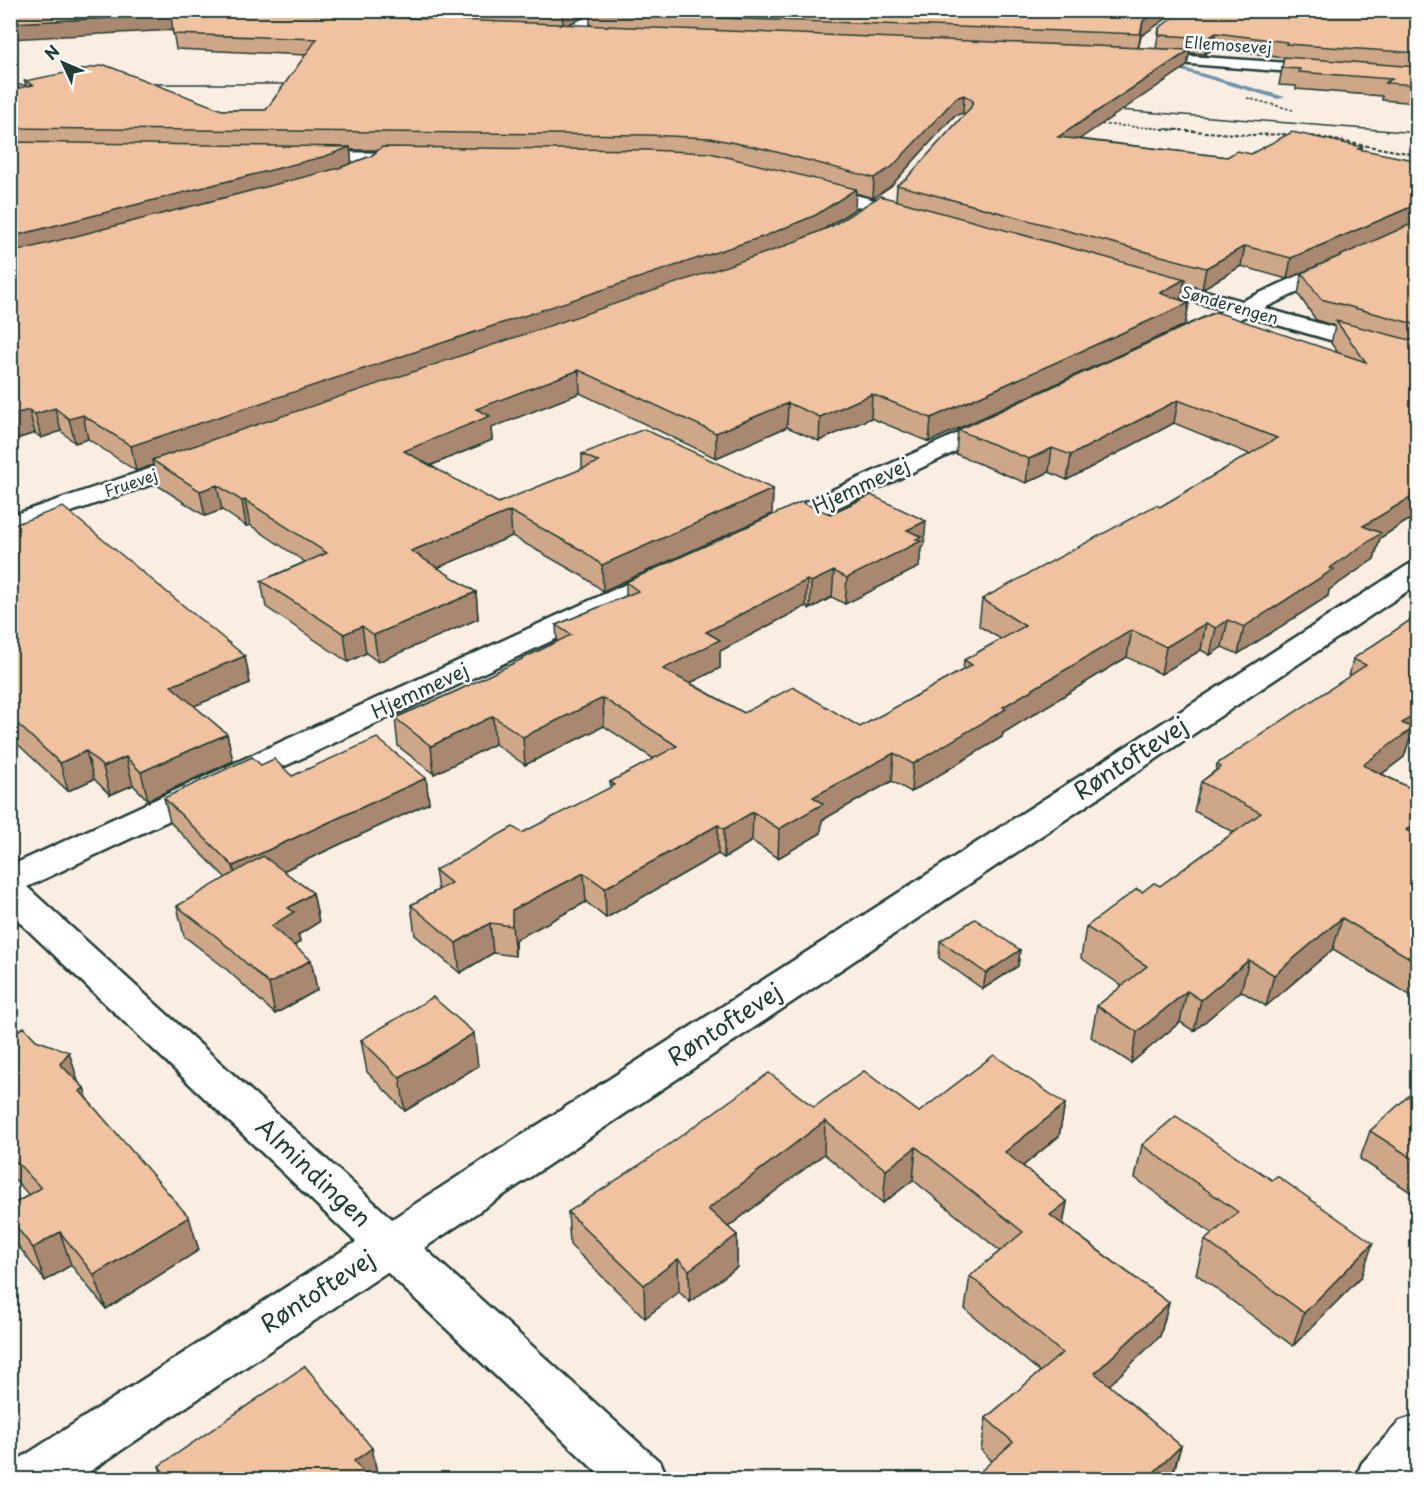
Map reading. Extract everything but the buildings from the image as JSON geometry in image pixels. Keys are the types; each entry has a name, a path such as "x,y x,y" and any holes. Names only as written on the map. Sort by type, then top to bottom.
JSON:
{"street":[{"path":"594,35 553,33 618,10"},
{"path":"398,27 425,28"},
{"name":"Ellemosevej","path":"1125,56 1147,49 1418,77"},
{"path":"283,157 425,159"},
{"path":"346,177 366,170 378,158"},
{"path":"791,183 924,219"},
{"path":"851,224 898,192"},
{"path":"1168,344 1418,228"},
{"name":"Sønderengen","path":"1118,273 1418,358"},
{"name":"Hjemmevej","path":"745,540 1016,414"},
{"name":"Fruevej","path":"10,525 212,455"},
{"name":"Hjemmevej","path":"10,881 691,565"},
{"name":"Røntoftevej","path":"32,1479 1418,571"},
{"name":"Almindingen","path":"10,892 642,1479"},
{"path":"1381,1479 1418,1438"}],"lane":[{"path":"398,27 425,10"}],"path":[{"path":"1095,124 1248,135 1302,135"},
{"path":"1291,128 1291,134"},
{"path":"1291,134 1297,139"},
{"path":"1312,136 1418,155"}],"waterway":[{"path":"1163,64 1281,97"}],"tram line":[{"path":"136,84 301,84"},
{"path":"10,85 40,85"},
{"path":"1105,109 1418,133"}]}
